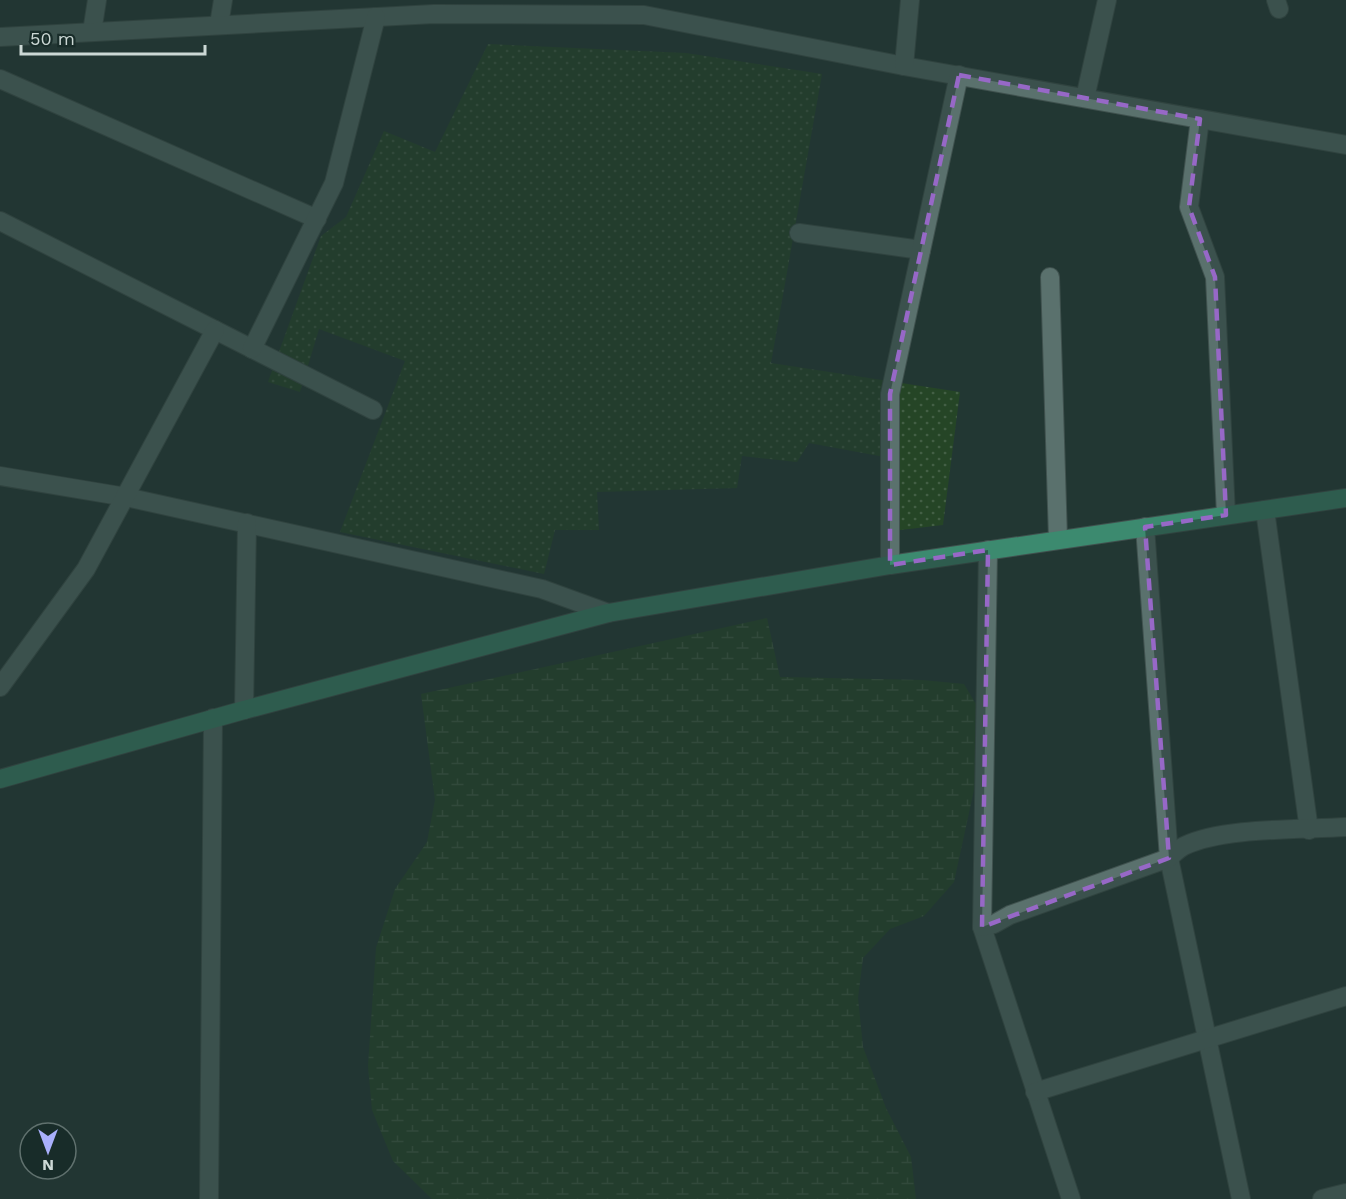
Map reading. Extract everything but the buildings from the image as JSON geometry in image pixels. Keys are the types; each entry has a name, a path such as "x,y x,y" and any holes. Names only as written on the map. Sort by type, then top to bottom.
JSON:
{"main road":[{"path":"0,779 213,718 608,613 890,565 1346,498"}],"street":[{"path":"92,32 97,0"},
{"path":"219,25 223,0"},
{"path":"355,18 358,0"},
{"path":"904,66 910,0"},
{"path":"1085,98 1107,0"},
{"path":"0,37 376,17 436,7 645,8 904,66 1346,145"},
{"path":"252,349 334,183 376,17"},
{"path":"890,565 890,394 959,75"},
{"path":"0,79 317,219"},
{"path":"1200,119 1189,207 1215,277 1226,515"},
{"path":"0,221 373,410"},
{"path":"799,233 921,250"},
{"path":"1050,277 1058,539"},
{"path":"0,687 86,569 215,330"},
{"path":"0,476 126,497 542,589 608,613"},
{"path":"1265,510 1309,830"},
{"path":"244,710 247,523"},
{"path":"1145,527 1169,858 1241,1199"},
{"path":"988,550 982,927 1071,1199"},
{"path":"209,1199 213,718"},
{"path":"982,927 1169,858 1181,847 1198,840 1239,833 1346,826"},
{"path":"1035,1092 1346,996"},
{"path":"1322,1199 1346,1193"}],"highlighted area":[{"path":"959,75 1200,119 1189,207 1215,277 1226,515 1145,527 1169,858 982,927 988,550 890,565 890,394"}],"green space":[{"path":"488,44 686,53 822,74 771,363 960,392 943,525 884,532 890,458 809,443 797,462 742,456 737,488 597,492 599,530 555,530 544,574 340,532 405,361 319,329 300,392 268,382 321,236 346,217 384,131 435,152"},
{"path":"767,618 780,677 922,680 964,684 983,716 975,785 954,882 924,916 890,929 863,958 858,998 863,1047 886,1108 911,1157 916,1199 432,1199 393,1161 372,1110 368,1066 376,948 395,889 427,842 435,800 421,694"}]}
